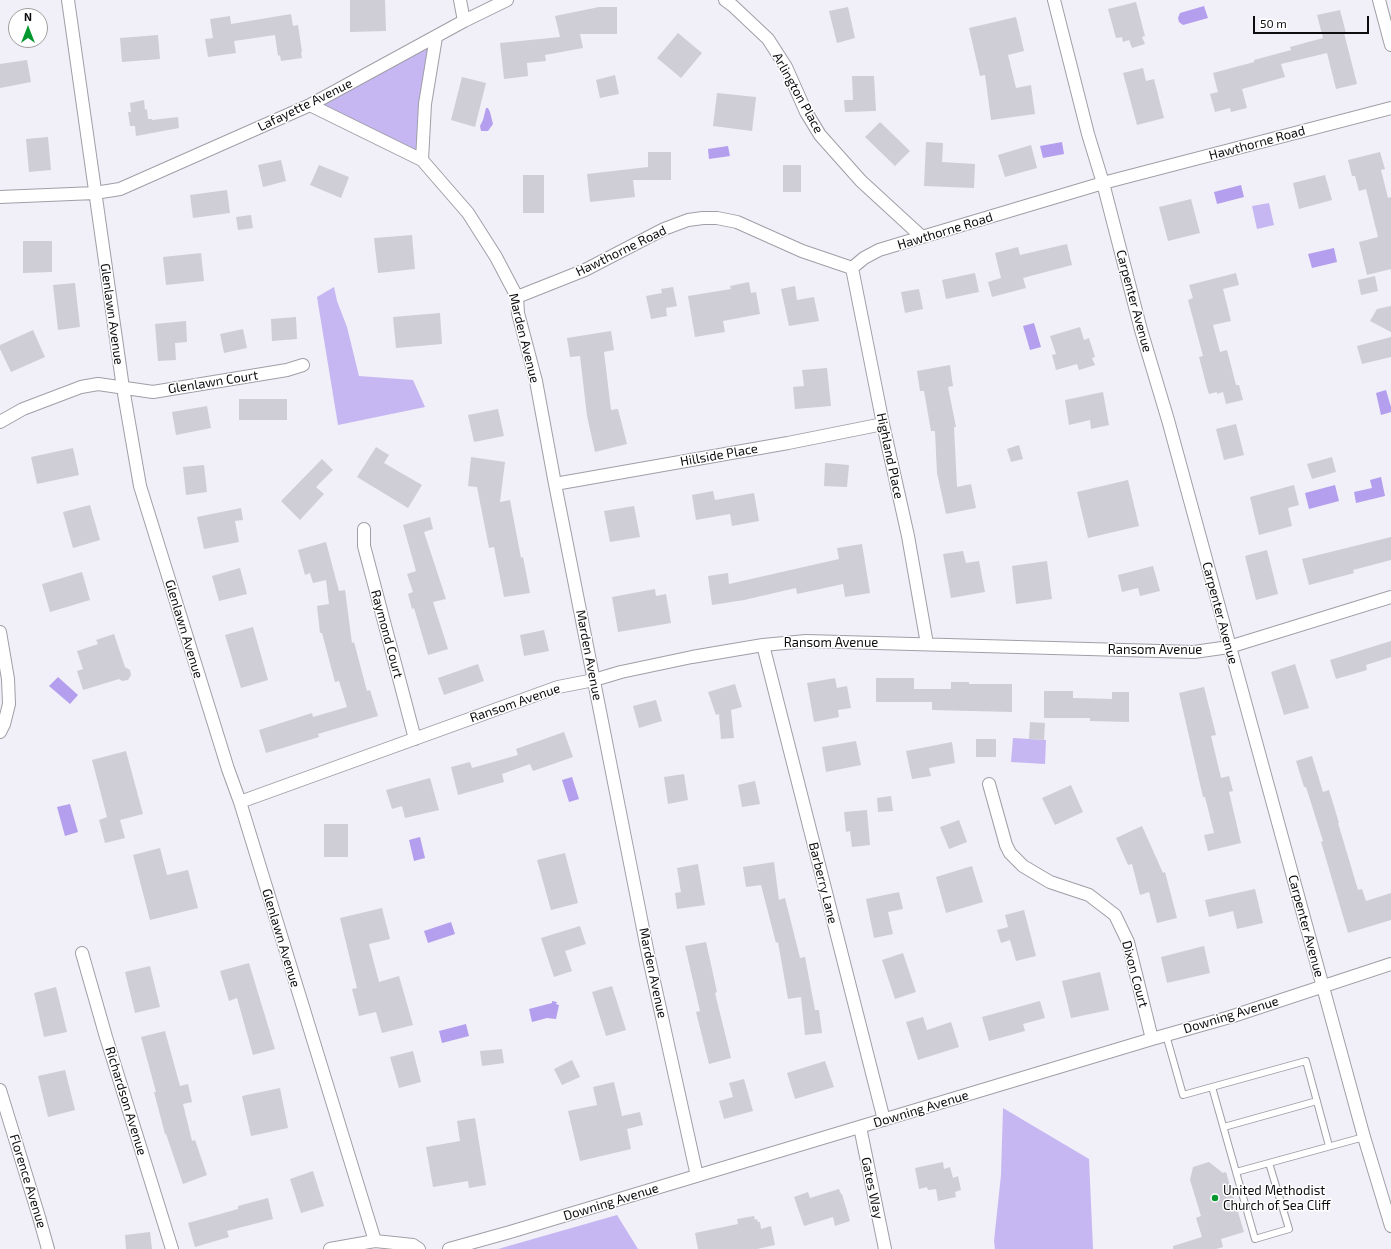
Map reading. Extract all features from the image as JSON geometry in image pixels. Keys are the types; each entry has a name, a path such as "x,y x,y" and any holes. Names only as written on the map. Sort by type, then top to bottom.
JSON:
{"street":[{"name":"Glenlawn Avenue","path":"68,0 123,388 140,486 225,761 240,802 375,1241"},
{"path":"460,0 464,21"},
{"name":"Lafayette Avenue","path":"0,197 95,193 120,189 310,105 464,21 507,0"},
{"name":"Arlington Place","path":"725,0 768,39 786,67 806,112 820,135 861,181 922,237"},
{"name":"Carpenter Avenue","path":"1054,0 1088,134 1103,183 1141,330 1168,420 1364,1137 1391,1226"},
{"path":"1379,0 1391,45"},
{"path":"422,160 425,104 436,37"},
{"name":"Marden Avenue","path":"310,105 422,160 468,213 496,257 517,297 518,313 536,381 648,954 697,1176"},
{"name":"Hawthorne Road","path":"517,297 585,270 664,229 688,220 703,218 718,218 737,222 802,251 852,268 864,258 879,250 1103,183 1391,108"},
{"name":"Highland Place","path":"852,268 883,424 908,536 927,644"},
{"name":"Glenlawn Court","path":"0,422 23,409 81,387 98,384 153,392 287,370 303,366"},
{"name":"Hillside Place","path":"555,484 788,443 883,424"},
{"name":"Raymond Court","path":"364,529 364,546 415,739"},
{"name":"Ransom Avenue","path":"240,802 558,687 692,657 762,645 806,641 1194,652 1229,647 1391,597"},
{"path":"0,632 8,679 9,704 4,724 0,732"},
{"name":"Barberry Lane","path":"762,645 884,1120"},
{"name":"Dixon Court","path":"989,784 1006,845 1010,853 1023,866 1050,882 1089,894 1114,915 1128,942 1152,1039"},
{"name":"Richardson Avenue","path":"82,953 106,1037 172,1249"},
{"name":"Downing Avenue","path":"449,1249 1230,1017 1391,964"},
{"name":"Florence Avenue","path":"0,1090 48,1249"},
{"name":"Gates Way","path":"860,1127 885,1249"},
{"path":"330,1249 375,1241 413,1245 419,1249"}],"lane":[{"path":"1166,1035 1183,1095 1306,1061 1329,1146"},
{"path":"1212,1087 1255,1239 1289,1229 1269,1163"},
{"path":"1224,1127 1317,1101"},
{"path":"1236,1172 1364,1137"}],"shaded area":[{"path":"1204,6 1208,18 1183,25 1179,22 1178,18 1180,13"},
{"path":"436,37 422,160 310,105"},
{"path":"486,108 488,108 490,112 493,124 488,131 481,131 480,126"},
{"path":"1062,142 1064,154 1043,158 1040,146"},
{"path":"728,146 730,156 709,159 708,149"},
{"path":"1241,185 1244,197 1217,204 1214,192"},
{"path":"1269,203 1274,225 1257,229 1252,206"},
{"path":"1334,248 1337,262 1312,268 1308,254"},
{"path":"334,287 337,301 347,327 359,376 413,380 425,407 338,425 317,297"},
{"path":"1034,323 1041,347 1030,350 1023,326"},
{"path":"1386,390 1391,412 1381,415 1376,393"},
{"path":"1381,477 1385,496 1356,503 1354,492 1372,488 1370,480"},
{"path":"1335,485 1339,501 1309,509 1305,493"},
{"path":"58,677 78,695 70,704 49,686"},
{"path":"1013,738 1046,740 1045,764 1011,762"},
{"path":"572,777 579,799 569,802 562,780"},
{"path":"70,804 78,832 65,836 57,807"},
{"path":"420,837 425,858 414,861 409,840"},
{"path":"451,922 455,934 428,943 424,931"},
{"path":"552,1001 557,1002 556,1004 559,1005 556,1019 547,1018 532,1022 529,1009 552,1003"},
{"path":"466,1024 469,1036 442,1043 439,1031"},
{"path":"1003,1108 1089,1159 1093,1249 995,1249 994,1241 1001,1175"},
{"path":"617,1215 638,1249 498,1249"}],"building":[{"path":"350,0 385,0 386,31 350,32"},
{"path":"1136,2 1145,36 1142,37 1145,44 1132,48 1129,40 1123,42 1122,37 1116,38 1108,9"},
{"path":"599,7 617,7 617,34 580,34 583,48 545,55 546,61 527,63 528,76 504,79 500,43 560,37 555,16"},
{"path":"848,7 855,38 837,43 829,11"},
{"path":"1340,10 1346,33 1344,33 1357,84 1336,89 1327,53 1281,64 1285,77 1242,89 1247,108 1231,112 1230,108 1215,112 1210,94 1218,92 1213,73 1254,62 1254,60 1291,50 1290,47 1323,38 1317,15"},
{"path":"291,14 293,26 298,25 302,58 281,61 280,55 278,56 275,35 234,41 236,53 208,57 205,39 213,38 210,19 230,16 231,24"},
{"path":"1016,17 1024,51 1008,55 1016,88 1031,85 1035,114 991,120 985,75 980,76 969,28"},
{"path":"678,33 702,53 681,78 657,58"},
{"path":"158,35 160,59 122,62 120,38"},
{"path":"27,60 31,82 0,88 0,64"},
{"path":"1143,68 1146,81 1154,79 1164,118 1137,125 1123,73"},
{"path":"615,75 619,94 600,98 596,80"},
{"path":"852,76 874,76 876,111 845,112 844,100 853,100"},
{"path":"462,77 486,83 475,127 451,120"},
{"path":"717,93 756,97 752,131 713,126"},
{"path":"144,100 148,119 152,120 178,117 179,128 136,136 135,126 130,126 128,112 131,112 130,103"},
{"path":"880,122 910,151 895,166 865,137"},
{"path":"48,137 51,170 29,172 26,139"},
{"path":"926,142 943,143 942,162 975,164 974,188 924,186"},
{"path":"1031,145 1037,168 1005,177 998,155"},
{"path":"648,152 671,152 671,180 633,180 635,197 590,202 587,174 648,167"},
{"path":"1380,152 1385,169 1381,170 1388,198 1391,197 1391,269 1367,275 1359,242 1378,237 1366,189 1359,191 1355,176 1352,176 1348,160"},
{"path":"281,160 286,181 263,187 258,165"},
{"path":"319,165 349,177 341,198 310,185"},
{"path":"783,165 801,165 801,192 783,192"},
{"path":"523,175 544,175 544,213 523,213"},
{"path":"1325,175 1332,200 1299,209 1293,183"},
{"path":"227,190 230,213 193,218 190,195"},
{"path":"1191,199 1200,233 1168,241 1159,207"},
{"path":"251,215 253,228 238,230 236,217"},
{"path":"412,235 415,269 378,273 374,238"},
{"path":"23,241 52,241 52,272 23,273"},
{"path":"1067,244 1072,265 1023,278 1026,288 992,297 988,282 1001,278 995,253 1018,247 1020,255"},
{"path":"201,253 204,281 166,285 163,257"},
{"path":"975,273 979,292 946,299 942,280"},
{"path":"1236,273 1239,285 1223,289 1231,321 1213,325 1220,352 1227,350 1236,385 1239,385 1243,400 1226,404 1223,392 1209,394 1207,388 1199,357 1203,356 1188,300 1193,298 1189,285"},
{"path":"1375,276 1378,291 1361,295 1358,280"},
{"path":"749,282 751,293 756,292 760,314 723,321 725,332 695,337 688,296 731,289 730,286"},
{"path":"75,283 80,327 58,330 53,285"},
{"path":"795,286 797,300 814,297 819,321 789,326 781,289"},
{"path":"673,287 677,306 666,308 667,316 651,319 646,296 662,293 661,289"},
{"path":"919,289 923,309 905,313 901,292"},
{"path":"1391,306 1391,332 1370,321 1377,309"},
{"path":"440,313 442,344 396,348 393,317"},
{"path":"296,317 297,339 272,341 271,319"},
{"path":"186,321 187,342 175,343 176,360 158,361 155,324"},
{"path":"1080,327 1084,340 1089,338 1095,357 1092,358 1095,365 1079,370 1077,364 1056,370 1052,355 1056,354 1050,336"},
{"path":"243,329 247,348 224,353 220,334"},
{"path":"33,330 45,357 11,372 0,349 0,345"},
{"path":"611,331 614,350 604,352 611,410 618,409 627,444 595,452 587,416 580,356 570,357 567,338"},
{"path":"1391,337 1391,357 1362,364 1357,346"},
{"path":"950,365 953,386 948,387 956,427 954,427 957,487 971,484 976,508 946,514 937,473 935,431 931,431 924,391 920,391 917,371"},
{"path":"827,368 831,406 795,409 793,387 804,386 802,370"},
{"path":"1103,392 1109,425 1091,429 1090,420 1069,425 1065,400"},
{"path":"239,399 287,399 287,420 239,420"},
{"path":"207,406 211,428 176,435 172,412"},
{"path":"498,409 504,436 474,442 468,415"},
{"path":"1236,424 1244,455 1224,460 1216,429"},
{"path":"1019,445 1023,459 1011,462 1007,449"},
{"path":"376,447 389,455 384,463 422,485 408,508 357,477"},
{"path":"73,448 79,475 37,484 31,457"},
{"path":"471,457 505,462 500,502 510,500 521,558 523,557 530,593 504,597 494,547 489,548 477,487 468,486"},
{"path":"1332,457 1336,472 1312,479 1307,464"},
{"path":"322,459 333,470 316,487 324,494 300,520 281,501"},
{"path":"825,463 849,465 847,487 824,486"},
{"path":"204,465 207,492 186,495 183,467"},
{"path":"1128,480 1139,526 1088,538 1077,492"},
{"path":"1294,485 1299,505 1288,508 1292,526 1259,535 1250,497"},
{"path":"713,491 715,500 754,493 759,521 732,526 730,514 696,520 692,495"},
{"path":"90,505 100,540 73,548 63,512"},
{"path":"634,506 640,537 610,542 604,511"},
{"path":"241,508 243,520 235,521 239,542 204,549 197,517"},
{"path":"430,517 433,529 424,532 446,599 433,602 448,649 428,655 414,608 412,609 408,594 413,592 407,574 416,571 403,525"},
{"path":"1391,537 1391,560 1353,570 1354,573 1309,585 1302,559"},
{"path":"326,542 339,591 345,590 352,643 354,642 367,691 370,690 378,716 318,734 319,737 266,753 259,730 312,713 313,717 347,707 339,681 335,682 322,633 320,633 317,606 329,604 326,580 313,583 310,573 305,575 298,550"},
{"path":"862,544 870,593 845,597 843,584 797,594 796,588 744,600 712,605 708,576 728,573 729,584 839,559 837,548"},
{"path":"1267,550 1278,594 1256,600 1245,556"},
{"path":"963,551 966,563 979,561 985,592 951,598 943,554"},
{"path":"1047,561 1052,599 1016,604 1012,566"},
{"path":"1153,566 1160,591 1140,596 1138,588 1122,592 1118,575"},
{"path":"240,568 247,594 219,601 212,576"},
{"path":"82,572 90,600 50,612 42,584"},
{"path":"655,589 656,596 666,594 671,623 618,632 612,597"},
{"path":"253,627 268,680 241,688 225,635"},
{"path":"544,630 549,651 524,656 520,635"},
{"path":"114,634 125,667 130,670 131,675 128,680 122,681 119,679 83,690 77,671 83,669 77,651 98,644 96,640"},
{"path":"1391,641 1391,657 1366,665 1367,670 1336,679 1330,660"},
{"path":"478,664 484,681 444,695 438,678"},
{"path":"1295,664 1309,708 1284,715 1271,672"},
{"path":"835,678 837,688 847,686 851,708 838,710 839,717 814,722 807,683"},
{"path":"876,678 914,678 914,689 951,689 951,682 969,682 969,684 1012,684 1012,712 932,710 932,702 876,702"},
{"path":"735,684 742,707 731,710 734,738 721,739 719,714 716,715 708,692"},
{"path":"1204,687 1216,735 1211,736 1221,778 1229,776 1233,791 1229,792 1241,843 1208,851 1204,835 1214,833 1205,797 1203,797 1179,693"},
{"path":"1044,691 1073,691 1073,698 1112,699 1112,692 1129,692 1129,722 1090,721 1090,718 1044,718"},
{"path":"656,700 662,721 639,728 633,706"},
{"path":"1030,722 1045,723 1044,740 1029,739"},
{"path":"564,732 573,757 533,771 530,764 502,774 504,782 458,795 451,767 470,762 472,768 518,755 516,749"},
{"path":"976,739 996,739 996,757 976,757"},
{"path":"856,741 861,765 826,772 822,747"},
{"path":"952,742 955,763 929,768 931,776 912,779 906,751"},
{"path":"126,751 143,814 120,820 125,838 105,843 99,820 107,817 92,760"},
{"path":"1312,756 1323,792 1329,790 1358,890 1362,889 1366,901 1391,893 1391,920 1348,933 1321,842 1323,841 1296,761"},
{"path":"684,774 688,800 668,804 664,777"},
{"path":"430,778 439,810 405,818 402,806 392,809 386,790"},
{"path":"755,781 760,804 742,807 738,785"},
{"path":"1071,785 1083,812 1055,825 1042,798"},
{"path":"891,796 893,811 878,812 877,798"},
{"path":"867,810 870,845 852,847 850,831 846,832 844,812"},
{"path":"959,820 967,842 949,849 940,827"},
{"path":"324,824 348,824 348,857 324,857"},
{"path":"1142,826 1163,873 1165,872 1177,918 1157,923 1149,892 1140,895 1132,864 1128,865 1116,838"},
{"path":"160,848 167,875 188,870 198,908 150,920 133,855"},
{"path":"565,853 578,903 551,910 537,860"},
{"path":"774,862 779,900 785,898 800,958 805,957 815,1010 819,1010 822,1033 805,1035 801,997 788,999 778,942 776,943 761,885 746,887 743,867"},
{"path":"698,864 705,905 677,909 675,893 681,892 677,868"},
{"path":"972,866 983,902 946,913 936,877"},
{"path":"1255,889 1263,923 1237,929 1233,911 1209,917 1205,900"},
{"path":"899,892 903,909 888,912 893,934 874,938 866,899"},
{"path":"382,908 390,939 369,944 379,982 399,976 413,1025 382,1033 376,1012 359,1016 352,989 357,988 340,918"},
{"path":"1024,910 1036,956 1016,961 1010,940 1001,943 997,930 1008,927 1005,915"},
{"path":"580,926 586,944 565,951 572,971 554,977 541,938"},
{"path":"706,942 717,992 715,993 731,1058 709,1064 696,1012 700,1011 685,946"},
{"path":"1204,946 1210,973 1167,983 1161,957"},
{"path":"903,953 916,992 895,999 882,960"},
{"path":"249,963 275,1049 253,1055 237,998 229,1001 220,971"},
{"path":"150,966 160,1007 135,1013 125,972"},
{"path":"1100,972 1109,1010 1071,1018 1062,981"},
{"path":"612,986 626,1030 606,1036 592,992"},
{"path":"56,987 67,1032 44,1037 34,993"},
{"path":"1040,1001 1045,1018 1023,1024 1025,1031 989,1041 982,1017"},
{"path":"923,1017 927,1030 951,1022 959,1047 918,1060 906,1022"},
{"path":"165,1031 180,1086 188,1084 192,1102 183,1104 192,1141 195,1140 207,1175 183,1184 165,1134 154,1092 156,1092 141,1037"},
{"path":"502,1049 504,1063 482,1066 480,1051"},
{"path":"413,1051 421,1082 399,1088 390,1057"},
{"path":"572,1060 580,1077 562,1085 554,1069"},
{"path":"825,1061 834,1087 795,1099 787,1073"},
{"path":"65,1070 75,1110 48,1117 38,1076"},
{"path":"744,1079 753,1111 724,1119 719,1101 733,1097 729,1083"},
{"path":"614,1082 622,1116 640,1112 643,1125 627,1129 631,1149 580,1161 568,1111 597,1105 593,1087"},
{"path":"280,1088 288,1128 251,1136 242,1096"},
{"path":"475,1118 486,1185 469,1188 468,1181 433,1187 426,1147 460,1141 457,1121"},
{"path":"943,1162 944,1169 950,1167 953,1178 958,1176 961,1190 955,1192 956,1197 938,1201 936,1189 928,1190 927,1187 919,1189 915,1168"},
{"name":"United Methodist Church of Sea Cliff","path":"1209,1162 1223,1173 1226,1172 1244,1232 1221,1239 1223,1247 1216,1249 1173,1249 1173,1246 1202,1237 1196,1218 1201,1216 1190,1180 1193,1167"},
{"path":"313,1171 324,1206 301,1213 290,1179"},
{"path":"839,1189 842,1194 850,1221 835,1226 833,1217 804,1226 794,1197 808,1192 810,1198"},
{"path":"268,1198 273,1219 227,1231 229,1237 195,1247 188,1223 238,1209 238,1206"},
{"path":"754,1216 755,1220 757,1219 758,1222 760,1222 761,1229 771,1226 775,1245 757,1249 698,1249 695,1233 738,1224 737,1219"},
{"path":"150,1232 152,1249 126,1249 125,1235"}],"place":[{"name":"United Methodist Church of Sea Cliff","path":"1215,1198"}]}
